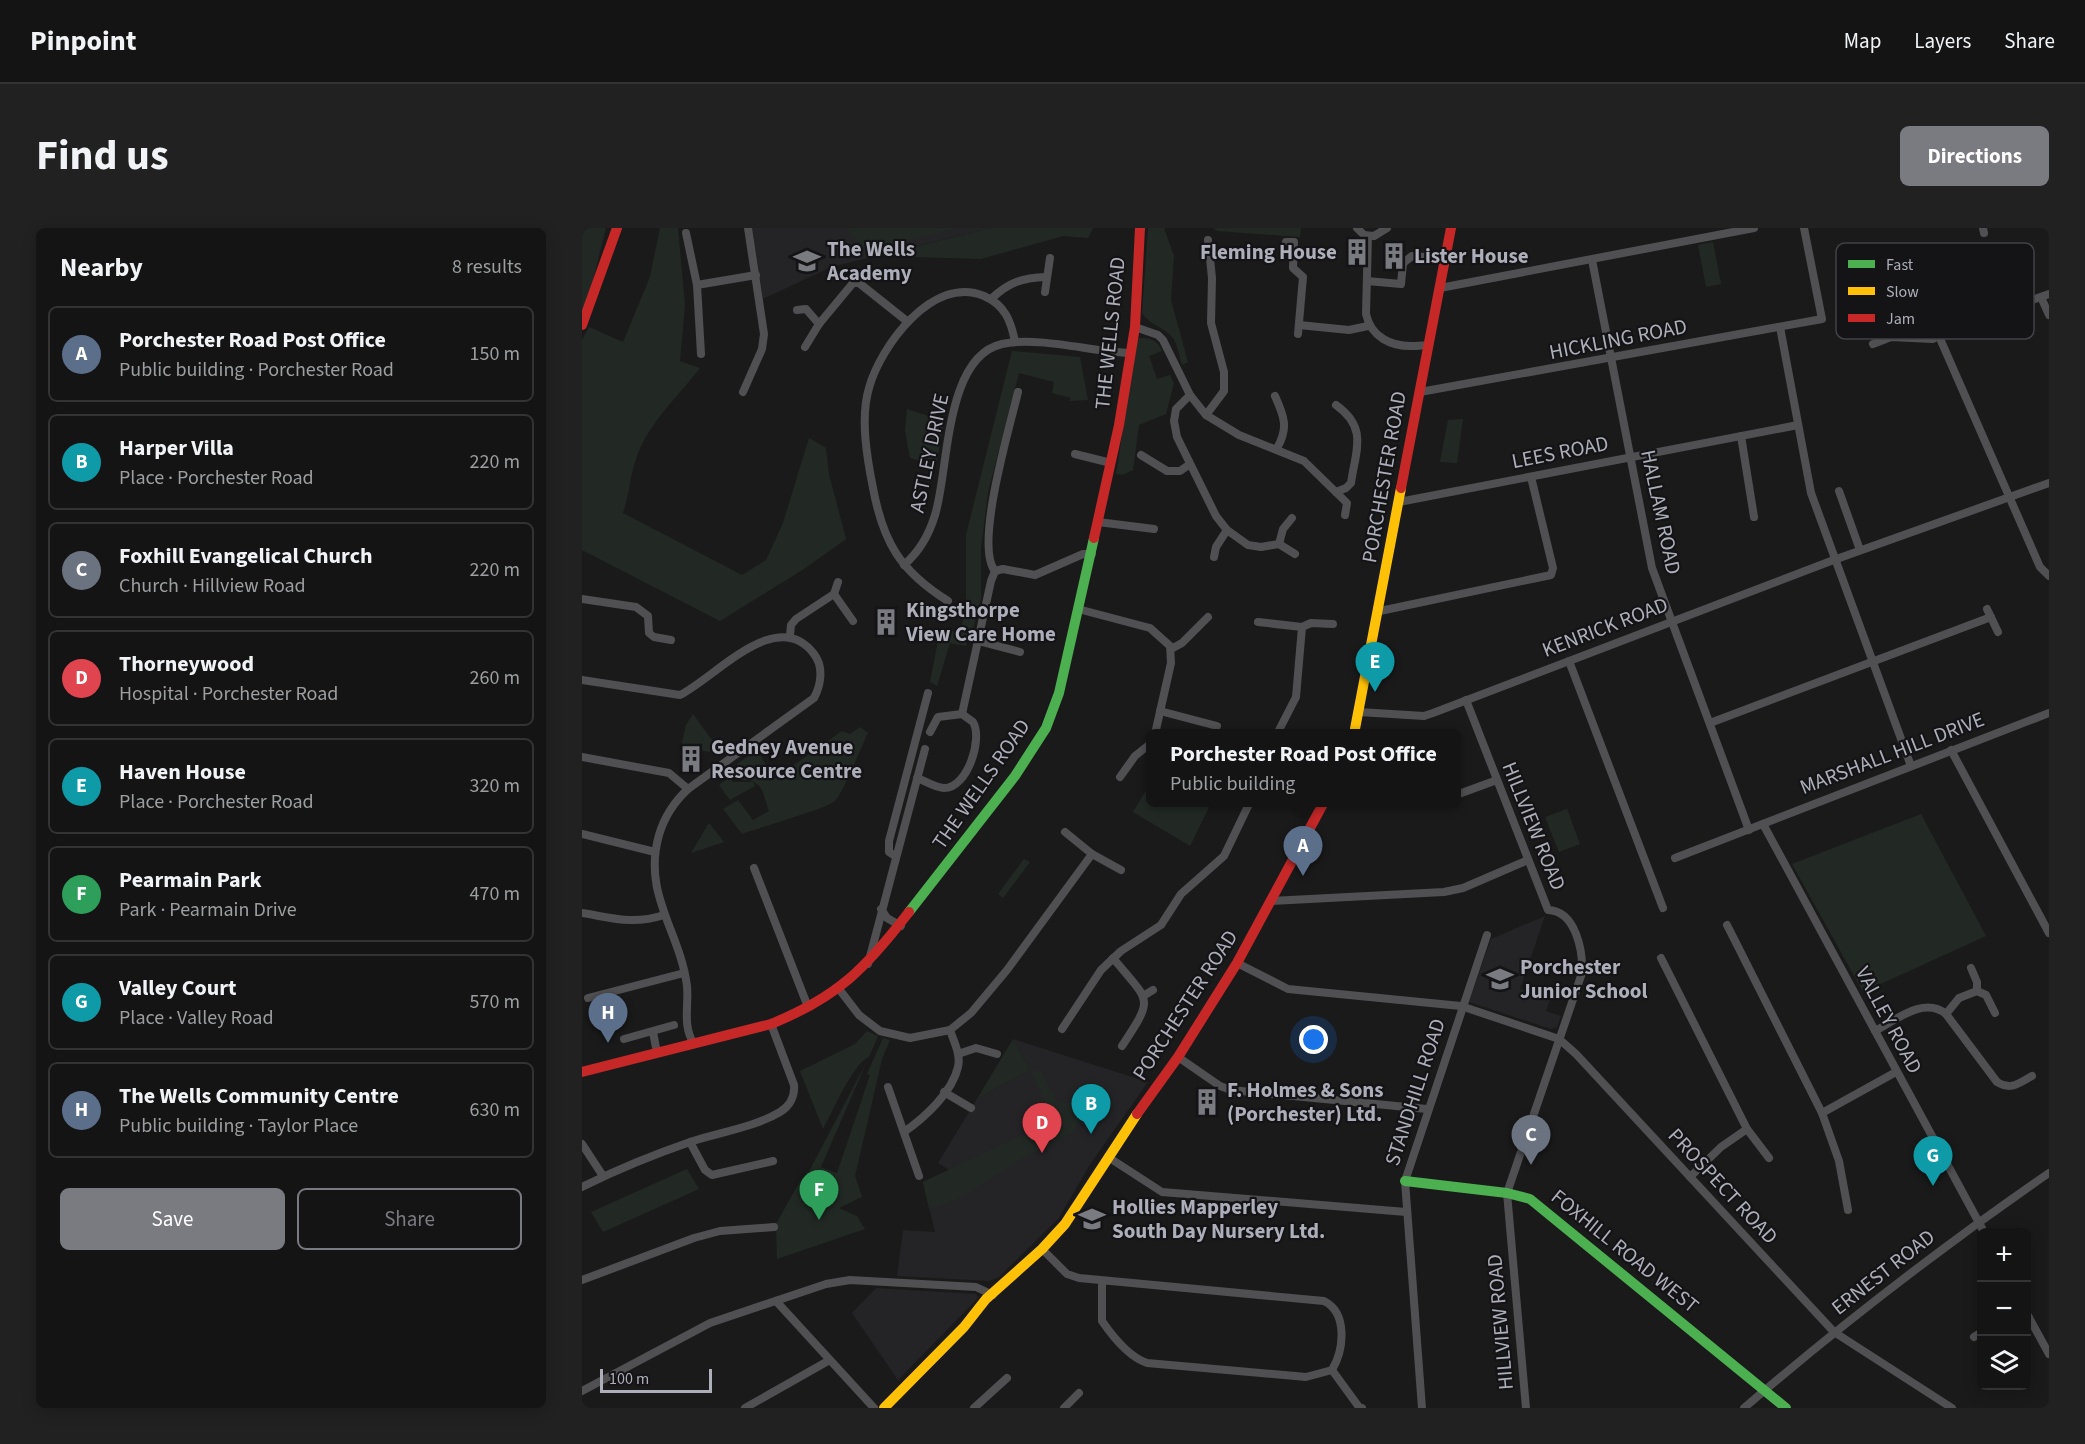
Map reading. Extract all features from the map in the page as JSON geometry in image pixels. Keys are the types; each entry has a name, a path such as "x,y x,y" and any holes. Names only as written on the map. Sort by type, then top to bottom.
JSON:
{"street":[{"path":"582,325 617,228"},
{"path":"743,392 764,342 748,228"},
{"name":"THE WELLS ROAD","path":"582,1072 771,1024 808,1007 839,989 867,964 901,926 1037,744 1059,693 1111,463 1131,353 1140,228"},
{"path":"1357,228 1368,236 1380,235 1387,228"},
{"name":"PORCHESTER ROAD","path":"1355,729 1380,611 1451,228"},
{"path":"1440,288 1754,228"},
{"name":"HICKLING ROAD","path":"1420,392 1822,319 1804,228"},
{"path":"686,233 697,285 701,354"},
{"path":"1368,236 1366,314 1368,326 1374,333 1390,343 1428,346"},
{"path":"1206,416 1224,391 1224,372 1211,322 1212,269 1208,240"},
{"path":"1286,242 1294,242 1293,268 1303,277 1298,334"},
{"path":"1367,282 1401,284 1403,263 1412,256 1425,257"},
{"path":"1045,292 1050,258"},
{"name":"HALLAM ROAD","path":"1592,260 1652,568 1749,830"},
{"path":"697,285 756,275"},
{"path":"991,299 1001,290 1023,278 1046,277"},
{"path":"805,347 819,324 853,282 859,283 908,322"},
{"path":"948,601 932,592 904,565 885,536 878,518 871,477 866,404 873,374 908,322 934,300 948,294 965,291 991,299 1008,316 1015,342"},
{"path":"2045,296 2049,315"},
{"path":"797,310 806,309 819,324"},
{"path":"1299,326 1349,330 1368,326"},
{"path":"1134,327 1158,335 1163,340 1190,395 1206,416 1239,435 1304,460 1347,503 1345,515"},
{"path":"1780,327 1811,493 1911,766"},
{"path":"1873,344 1886,339"},
{"path":"1940,339 2040,567 2049,576"},
{"name":"ASTLEY DRIVE","path":"904,565 917,554 936,514 945,450 968,373 983,352 993,346 1015,342 1131,353"},
{"path":"995,571 989,561 988,528 1018,392"},
{"path":"1190,395 1176,409 1174,421 1176,437 1216,516 1227,530 1254,547 1279,544 1295,554"},
{"path":"1275,396 1286,423 1284,435 1277,448"},
{"path":"1336,405 1351,411 1358,432 1351,483 1346,489 1336,492"},
{"name":"LEES ROAD","path":"1399,502 1798,425"},
{"path":"1742,436 1754,517"},
{"path":"1075,454 1111,463"},
{"path":"1141,455 1167,471 1180,471 1190,464"},
{"path":"1380,611 1548,576 1553,568 1531,477"},
{"name":"KENRICK ROAD","path":"1359,712 1424,716 1860,550 2049,483"},
{"path":"1839,491 1860,550"},
{"path":"1279,544 1283,529 1292,518"},
{"path":"1098,522 1154,529"},
{"path":"1140,538 1141,527"},
{"path":"1214,557 1216,548 1227,530"},
{"path":"995,571 1003,569 1035,575 1083,555 1092,554"},
{"path":"962,714 995,571"},
{"path":"790,636 791,625 796,619 834,594 838,582"},
{"path":"834,594 853,621"},
{"path":"582,599 636,607 648,616 649,633 654,637 670,640"},
{"path":"1078,609 1150,628 1161,636 1171,649 1171,663 1156,729"},
{"path":"1987,609 1998,632"},
{"path":"1171,649 1182,643 1208,617"},
{"path":"1710,723 1991,617"},
{"path":"1258,622 1302,627 1311,624 1333,624"},
{"path":"1280,729 1296,697 1302,627"},
{"path":"582,680 680,695 768,638 790,636 809,648 819,663 821,682 814,698 688,789 666,816 655,852 654,884 684,973 687,987 686,1011 693,1044"},
{"path":"978,642 1020,652"},
{"path":"1569,661 1663,908"},
{"path":"895,856 889,852 889,841 928,693"},
{"name":"HILLVIEW ROAD","path":"1466,700 1548,909 1556,910 1566,918 1581,951 1582,973 1507,1193 1526,1408"},
{"path":"1160,711 1217,726"},
{"name":"MARSHALL HILL DRIVE","path":"1675,858 2049,712"},
{"path":"917,778 946,788 955,784 966,772 978,734 973,722 962,714 938,717 930,732"},
{"path":"1120,777 1135,756 1146,748"},
{"path":"867,964 925,749"},
{"path":"1951,750 2049,933"},
{"path":"582,757 669,773 688,789"},
{"path":"1461,793 1497,780"},
{"path":"1062,1029 1101,970 1113,958 1153,932 1170,915 1181,894 1215,866 1233,843 1248,807"},
{"name":"PORCHESTER ROAD","path":"884,1408 980,1309 986,1299 992,1297 1065,1224 1108,1157 1178,1057 1237,963 1321,807"},
{"name":"VALLEY ROAD","path":"1763,824 1982,1228"},
{"path":"1065,832 1092,854 1121,870"},
{"path":"582,834 655,852"},
{"path":"839,989 865,1021 882,1031 910,1038 950,1030 971,1013 1007,970 1092,854"},
{"path":"1271,901 1444,892 1463,888 1528,860"},
{"path":"754,868 808,1007"},
{"path":"881,909 887,918 901,926"},
{"path":"582,913 632,922 664,915"},
{"path":"1728,925 1822,1113 1839,1161 1848,1210"},
{"name":"STANDHILL ROAD","path":"1422,1408 1405,1181 1460,1010 1487,935"},
{"path":"1113,958 1143,996 1146,1008 1122,1046"},
{"path":"1661,958 1747,1129 1769,1158"},
{"name":"PROSPECT ROAD","path":"1237,963 1288,989 1460,1010 1559,1039 1576,1054 1834,1332 1953,1408"},
{"path":"1971,968 1977,982 1977,991"},
{"path":"590,1007 587,996 684,973"},
{"path":"1143,996 1153,990"},
{"path":"1946,1014 1959,998 1977,991 1986,995 1995,1012"},
{"path":"1875,1031 1920,1007 1932,1006 1946,1014 1997,1082 2007,1087 2032,1076"},
{"path":"582,1187 603,1176 690,1142 770,1116 787,1107 795,1092 794,1085 771,1024"},
{"path":"624,1039 674,1025"},
{"path":"904,1132 921,1120 944,1092 958,1066 958,1054 950,1030"},
{"path":"653,1032 657,1053"},
{"path":"958,1054 976,1048 991,1054"},
{"path":"1178,1057 1220,1086 1231,1090 1427,1109"},
{"path":"1822,1113 1896,1072"},
{"path":"888,1087 920,1176"},
{"path":"944,1092 971,1108"},
{"path":"1690,1177 1721,1147 1747,1129"},
{"path":"690,1142 705,1170 712,1175 773,1161"},
{"path":"582,1144 603,1176"},
{"path":"1108,1157 1149,1186 1162,1192 1406,1212"},
{"name":"ERNEST ROAD","path":"1744,1408 1834,1332 1978,1221 2049,1173"},
{"name":"FOXHILL ROAD WEST","path":"1405,1181 1507,1193 1537,1204 1786,1408"},
{"path":"582,1280 694,1238 720,1232 774,1227"},
{"path":"1042,1249 1067,1274 1102,1281 1324,1301 1338,1311 1341,1320 1339,1358 1332,1370 1306,1377 1147,1363 1137,1360 1102,1321 1102,1281"},
{"path":"582,1391 710,1323 826,1284 850,1280 976,1287 992,1297"},
{"path":"776,1301 828,1361 874,1408"},
{"path":"2031,1321 2048,1350"},
{"path":"745,1408 828,1361"},
{"path":"1332,1370 1362,1408"},
{"path":"974,1408 1007,1378"},
{"path":"1064,1408 1079,1393"}],"shaded area":[{"path":"582,228 606,228 589,296 582,310"},
{"path":"660,228 678,228 685,305 680,361 700,368 655,422 641,446 623,513 742,575 766,560 783,523 809,438 826,448 829,474 846,539 804,569 720,621 582,550 582,340 589,327 623,342 650,277"},
{"name":"The Wells Academy","path":"752,228 991,228 831,267 763,299"},
{"path":"847,228 955,228 866,251"},
{"path":"991,228 1093,228 1088,238 1063,236 981,259 878,256"},
{"path":"1148,228 1164,228 1174,256 1171,300 1188,362 1182,365 1172,337 1142,313"},
{"path":"1213,228 1301,228 1300,237 1217,231"},
{"path":"1713,242 1721,284 1706,287 1698,245"},
{"path":"1139,338 1150,339 1158,344 1162,351 1149,356 1157,379 1170,375 1174,383 1166,414 1139,425 1133,470 1122,475 1116,474"},
{"path":"1012,351 1080,357 1088,400 1069,401 1071,398 1052,393 1054,382 1019,373 988,492 981,549 981,599 970,640 967,639 966,646 950,643 937,686 930,682 940,630 960,632 966,607 966,535"},
{"path":"907,409 944,421 937,461 929,459 928,463 910,458 905,431"},
{"path":"1463,419 1457,463 1440,462 1448,420"},
{"path":"693,714 722,754 681,747 686,725"},
{"path":"860,727 868,733 839,795 830,804 742,834 723,809 738,800 753,820 769,811 762,790 756,783 734,779 732,775 740,769 737,764 757,750 774,779 842,731 850,734"},
{"path":"730,777 733,782 753,782 755,786 730,800 719,785"},
{"path":"1146,791 1146,807 1209,807 1190,846 1133,812"},
{"path":"1567,809 1580,844 1559,852 1545,817"},
{"path":"1921,814 1986,936 1863,992 1792,864"},
{"path":"709,823 724,842 691,853"},
{"path":"1024,859 1030,862 1003,898 998,894"},
{"name":"Porchester Junior School","path":"1545,916 1520,989 1550,999 1546,1011 1561,1016 1557,1027 1551,1029 1469,1002 1491,939"},
{"path":"867,1031 878,1036 869,1057 850,1078 823,1129 800,1071 855,1044"},
{"path":"883,1038 890,1040 882,1059 855,1176 862,1197 839,1208 857,1216 865,1229 777,1259 776,1224 800,1181 803,1183 867,1061 821,1167 837,1173 870,1075 867,1074"},
{"path":"1013,1039 1148,1082 1091,1163 1058,1219 999,1277 989,1281 897,1276 903,1230 935,1232 923,1182 949,1170 938,1163 977,1099 1030,1070"},
{"path":"1013,1039 1030,1070 977,1099"},
{"path":"1030,1070 1041,1072 1058,1103 1087,1103 1088,1108 1073,1132 1025,1157 957,1199 929,1209 923,1182 1054,1120"},
{"path":"687,1169 699,1189 603,1232 591,1212"},
{"path":"876,1288 976,1294 978,1298 898,1380 852,1313"}],"traffic: fast":[{"path":"909,912 1015,776 1046,728 1059,693 1094,538"},
{"path":"1405,1181 1507,1193 1530,1199 1786,1408"}],"traffic: slow":[{"path":"1355,729 1401,488"},
{"path":"884,1408 964,1327 986,1299 1042,1249 1065,1224 1137,1114"}],"traffic: jam":[{"path":"582,325 617,228"},
{"path":"1094,538 1119,425 1135,327 1140,228"},
{"path":"1401,488 1451,228"},
{"path":"1137,1114 1178,1057 1237,963 1321,807"},
{"path":"582,1072 771,1024 794,1014 815,1003 849,979 879,949 909,912"}],"place":[{"name":"Fleming House","path":"1357,252"},
{"name":"Lister House","path":"1394,256"},
{"name":"The Wells Academy","path":"807,261"},
{"name":"Kingsthorpe View Care Home","path":"886,622"},
{"name":"Haven House","path":"1375,692"},
{"name":"Gedney Avenue Resource Centre","path":"691,759"},
{"name":"Porchester Road Post Office","path":"1303,876"},
{"name":"Porchester Junior School","path":"1500,979"},
{"name":"The Wells Community Centre","path":"608,1043"},
{"name":"F. Holmes & Sons (Porchester) Ltd.","path":"1207,1102"},
{"name":"Harper Villa","path":"1091,1134"},
{"name":"Thorneywood","path":"1042,1153"},
{"name":"Foxhill Evangelical Church","path":"1531,1165"},
{"name":"Valley Court","path":"1933,1186"},
{"name":"Hollies Mapperley South Day Nursery Ltd.","path":"1092,1219"},
{"name":"Pearmain Park","path":"819,1220"}]}
